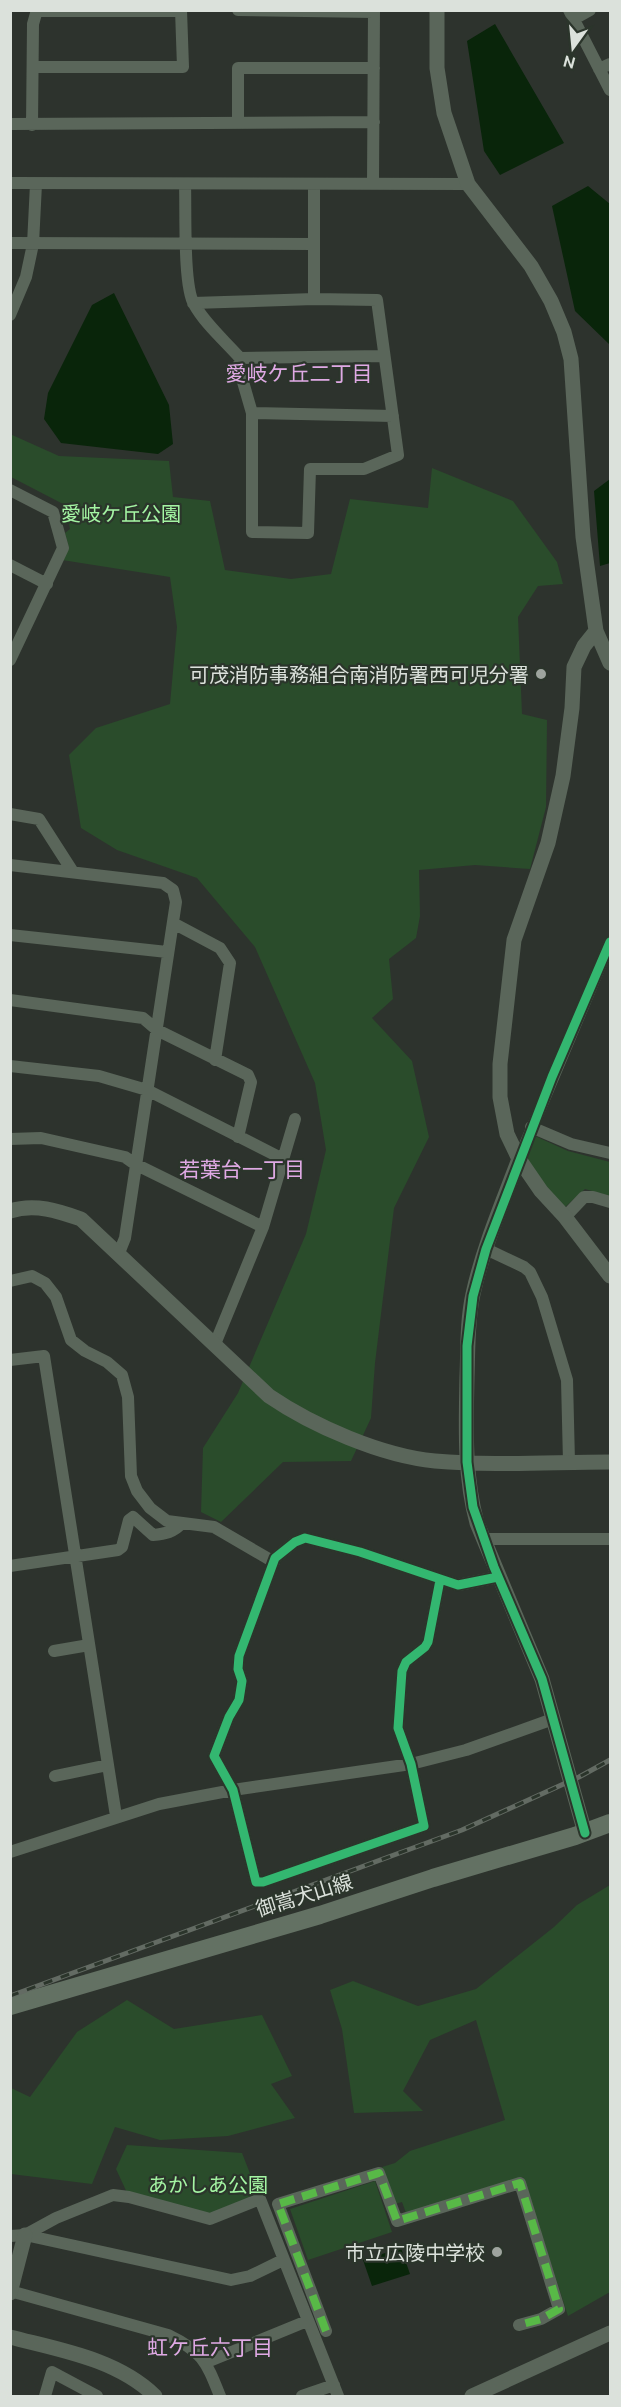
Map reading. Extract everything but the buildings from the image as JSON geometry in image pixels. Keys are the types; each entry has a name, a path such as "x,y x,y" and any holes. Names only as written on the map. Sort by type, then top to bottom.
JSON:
{"main road":[{"name":"御嵩犬山線","path":"10,2006 146,1968 585,1833 610,1823"}],"street":[{"path":"238,10 374,11 373,183"},
{"path":"437,10 437,68 444,113 468,184 531,266 551,301 564,332 571,359 583,537 596,631 610,663"},
{"path":"590,10 571,15 605,66 610,90"},
{"path":"32,125 33,24 37,11 182,11 183,67 34,68"},
{"path":"238,122 238,68 374,68"},
{"path":"10,124 374,122"},
{"path":"10,183 468,184"},
{"path":"10,315 26,277 33,244 36,184"},
{"path":"185,184 186,244 193,303 204,319 240,358 384,356"},
{"path":"314,184 314,298"},
{"path":"10,243 314,244"},
{"path":"193,303 314,298 377,300 398,455 364,469 310,469 308,533 252,532 252,413 239,368 240,358"},
{"path":"252,413 393,416"},
{"path":"10,490 53,512 63,548 47,584 15,638 10,660"},
{"path":"10,566 47,584"},
{"path":"596,631 584,646 573,667 572,708 561,787 548,843 514,940 500,1064 500,1097 507,1134 519,1159 541,1191 565,1217 610,1276"},
{"path":"10,814 39,819 74,872"},
{"path":"10,865 163,884 173,890 176,902 173,923 124,1238 119,1253"},
{"path":"173,923 220,948 230,963 215,1060"},
{"path":"10,935 167,952"},
{"path":"585,1833 542,1678 498,1577 472,1507 467,1462 467,1347 473,1296 486,1248 531,1127 610,942"},
{"path":"10,1000 143,1018 157,1030 248,1075 251,1082 238,1137"},
{"path":"10,1066 99,1076 147,1090 283,1159"},
{"path":"215,1344 263,1227 295,1119"},
{"path":"531,1127 570,1144 610,1153"},
{"path":"10,1139 41,1138 125,1157 263,1227"},
{"path":"565,1217 584,1197 610,1202"},
{"path":"10,1210 23,1207 53,1209 81,1219 269,1396 316,1424 411,1457 467,1462 610,1462"},
{"path":"486,1248 530,1272 542,1297 567,1380 569,1462"},
{"path":"10,1281 32,1276 45,1283 56,1297 71,1340 85,1351 107,1362 122,1375 128,1397 131,1476 137,1491 158,1515 167,1521 214,1527 274,1562"},
{"path":"10,1360 44,1356 116,1816"},
{"path":"10,1566 118,1550 122,1547 129,1520 133,1517 153,1535 177,1530 182,1523"},
{"path":"440,1580 428,1641 406,1662 402,1671 398,1728 411,1764 424,1826 263,1882 256,1882 233,1790 214,1756 229,1717 239,1700 242,1681 238,1669 239,1656 275,1558 295,1542 305,1538 360,1552 458,1585 498,1577"},
{"path":"483,1539 610,1539"},
{"path":"54,1651 89,1646"},
{"path":"10,1852 116,1816 172,1801 411,1764 466,1750 553,1719"},
{"path":"55,1776 108,1765"},
{"path":"326,2331 278,2204 379,2172 397,2221 520,2183 560,2310 541,2319 519,2325"},
{"path":"18,2235 113,2195 129,2197 210,2219 260,2199 336,2391 302,2397"},
{"path":"18,2235 231,2280 250,2276 283,2260"},
{"path":"18,2235 11,2292 168,2335 188,2345 207,2362 220,2397"},
{"path":"207,2362 308,2320"},
{"path":"472,2397 610,2333"},
{"path":"10,2337 95,2360 131,2378 155,2397"},
{"path":"45,2397 52,2372 97,2397"}],"green space":[{"name":"愛岐ケ丘公園","path":"10,434 59,456 169,461 173,497 210,501 225,570 291,579 331,574 350,499 428,508 432,468 513,501 557,562 563,584 538,586 518,617 522,714 547,720 546,807 530,869 475,865 419,870 420,916 416,938 389,959 393,999 372,1018 412,1061 429,1137 394,1208 375,1363 371,1418 351,1461 283,1462 221,1522 201,1512 203,1448 238,1393 306,1234 326,1150 315,1083 255,947 197,878 117,850 81,828 69,755 96,728 170,704 177,627 170,577 62,560 69,548 65,533 70,529 65,505 11,477"},
{"path":"535,1136 568,1151 610,1162 610,1196 585,1189 565,1207 544,1184 524,1155"},
{"path":"610,1885 610,2292 568,2316 523,2177 406,2213 402,2202 395,2204 382,2167 395,2163 410,2151 505,2120 476,2020 430,2040 403,2091 423,2111 354,2113 342,2029 330,1990 353,1981 418,2006 476,1989 554,1927 577,1905"},
{"path":"127,2000 174,2029 262,2015 292,2076 271,2084 295,2118 228,2136 160,2140 115,2127 92,2184 11,2174 11,2088 30,2097 77,2032"},
{"name":"あかしあ公園","path":"127,2145 242,2153 260,2199 210,2219 129,2197 116,2169"},
{"path":"375,2181 392,2232 308,2260 290,2209"}],"shaded area":[{"path":"495,24 564,143 500,175 484,151 467,41"},
{"path":"588,186 610,204 610,345 575,311 552,206"},
{"path":"114,293 169,405 173,444 158,454 61,443 44,419 48,393 92,305"},
{"path":"610,479 610,563 600,566 594,491"},
{"path":"401,2248 410,2274 372,2286 363,2260"}],"railway":[{"path":"10,1996 462,1830 579,1777 610,1760"}],"marked path":[{"path":"326,2331 278,2204 379,2173 397,2221 520,2183 559,2309 541,2319 519,2325"}],"cycle path":[{"path":"585,1833 542,1679 494,1567 473,1507 467,1462 467,1346 473,1296 486,1249 552,1077 610,942"},
{"path":"440,1580 428,1642 406,1662 402,1671 398,1728 411,1764 424,1826 263,1882 256,1882 233,1790 214,1756 229,1717 239,1700 242,1681 238,1669 239,1656 275,1558 295,1542 305,1538 360,1552 458,1585 498,1577"}],"place":[{"name":"可茂消防事務組合南消防署西可児分署","path":"541,674"},
{"name":"市立広陵中学校","path":"497,2252"}],"district":[{"name":"愛岐ケ丘二丁目","path":"299,373"},
{"name":"若葉台一丁目","path":"242,1169"},
{"name":"虹ケ丘六丁目","path":"210,2347"}]}
